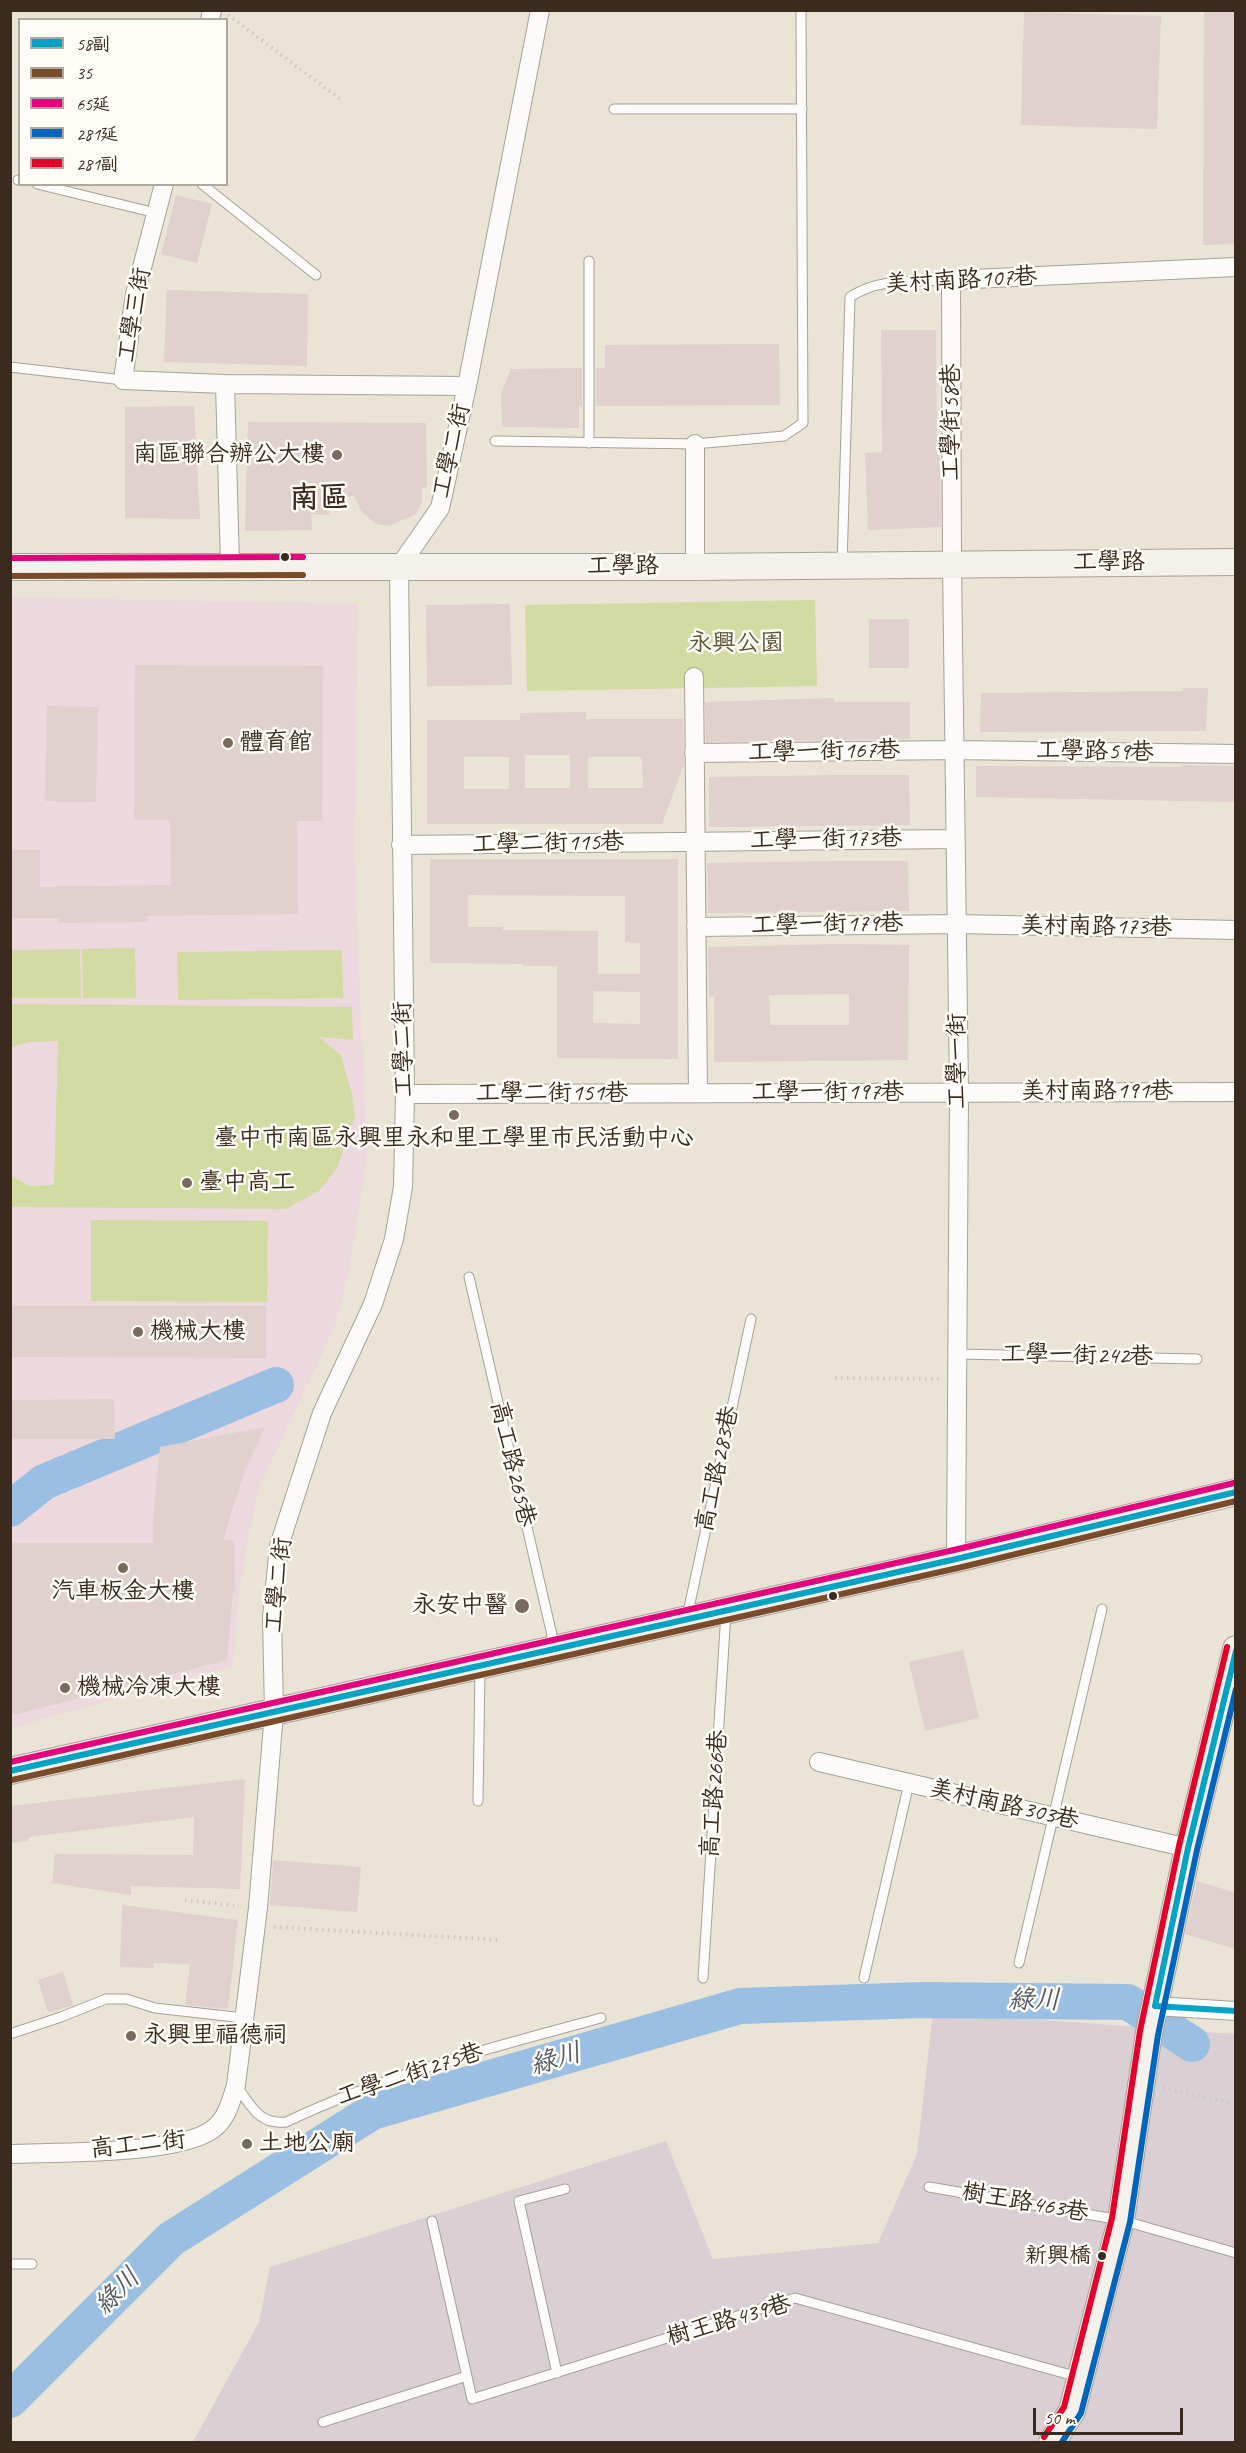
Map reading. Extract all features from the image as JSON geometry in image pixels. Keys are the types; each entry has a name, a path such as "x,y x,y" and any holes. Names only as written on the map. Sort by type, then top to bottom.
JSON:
{"street":[{"name":"工學二街","path":"236,2085 257,1917 274,1712 272,1617 279,1546 322,1413 373,1304 394,1239 403,1186 405,1094 399,567 440,508 467,387 540,10"},
{"name":"工學三街","path":"164,186 135,294 123,380 225,384 467,387"},
{"name":"美村南路107巷","path":"951,280 1236,267"},
{"name":"工學街58巷","path":"951,280 952,564"},
{"path":"225,384 230,565"},
{"path":"695,444 695,567"},
{"name":"工學路","path":"10,567 230,565 695,567 1236,562"},
{"name":"工學一街","path":"952,564 958,1092 956,1559"},
{"path":"694,677 698,1093"},
{"name":"工學一街167巷","path":"694,753 954,750"},
{"name":"工學路59巷","path":"954,750 1236,754"},
{"name":"工學一街173巷","path":"696,842 956,839"},
{"name":"工學二街115巷","path":"401,845 696,842"},
{"name":"工學一街179巷","path":"696,927 957,924"},
{"name":"美村南路173巷","path":"957,924 1236,930"},
{"name":"美村南路191巷","path":"958,1092 1236,1092"},
{"name":"工學一街197巷","path":"698,1093 958,1092"},
{"name":"工學二街151巷","path":"405,1094 698,1093"},
{"path":"10,1771 956,1559 1236,1492"},
{"path":"1052,2442 1072,2411 1121,2220 1148,2042 1188,1848 1236,1649"},
{"name":"美村南路303巷","path":"819,1762 1188,1848"},
{"path":"1158,1995 1236,2011"},
{"name":"高工二街","path":"10,2154 173,2145 199,2138 215,2128 229,2109 236,2085"}],"lane":[{"path":"495,441 695,444 784,436 803,423 801,12"},
{"path":"614,109 802,109"},
{"path":"45,186 156,213"},
{"path":"205,186 316,275"},
{"path":"589,261 589,442"},
{"name":"美村南路107巷","path":"842,566 850,297 863,288 884,283 951,280"},
{"path":"10,367 123,380"},
{"name":"高工路265巷","path":"469,1277 555,1650"},
{"name":"高工路283巷","path":"687,1619 751,1319"},
{"name":"工學一街242巷","path":"957,1354 1197,1359"},
{"path":"1019,1963 1102,1609"},
{"name":"高工路266巷","path":"703,1978 726,1610"},
{"path":"478,1801 480,1667"},
{"path":"864,1978 909,1783"},
{"path":"10,2034 106,1999 126,1999 155,2008 244,2018"},
{"name":"工學二街275巷","path":"236,2085 262,2119 273,2123 286,2122 368,2086 453,2058 601,2018"},
{"name":"樹王路463巷","path":"929,2187 1121,2220 1236,2253"},
{"path":"557,2373 519,2201 565,2189"},
{"name":"樹王路439巷","path":"432,2221 472,2399 795,2298 1080,2377"},
{"path":"10,2264 32,2264"},
{"path":"323,2422 467,2376"}],"path":[{"path":"223,10 340,99"},
{"path":"835,1378 957,1379"},
{"path":"185,1900 257,1917 501,1940"},
{"path":"1142,2084 1236,2104"}],"shaded area":[{"name":"臺中高工","path":"11,597 358,604 354,850 367,1156 350,1266 336,1324 260,1486 248,1536 238,1602 233,1666 11,1728"},
{"path":"933,2012 1235,2034 1235,2442 193,2442 259,2322 270,2267 666,2141 713,2259 878,2243 917,2154"}],"green space":[{"name":"永興公園","path":"815,600 817,686 527,691 525,605"},
{"path":"135,948 136,998 83,998 82,949"},
{"path":"80,949 81,998 11,998 11,950"},
{"path":"342,950 343,998 178,1000 177,952"},
{"path":"11,1004 352,1007 353,1040 319,1037 341,1055 352,1094 355,1117 337,1168 319,1191 286,1209 13,1207 11,1205 11,1176 30,1186 54,1185 58,1041 30,1042 11,1047"},
{"path":"91,1220 268,1221 267,1302 91,1301"}],"building":[{"path":"1204,10 1236,10 1236,244 1203,245"},
{"path":"1024,12 1161,16 1157,129 1021,125"},
{"path":"176,195 212,204 197,263 161,254"},
{"path":"167,290 308,294 307,366 164,362"},
{"path":"881,330 936,330 937,449 940,449 941,527 868,530 865,453 882,452"},
{"path":"779,344 780,405 596,406 596,368 605,368 605,345"},
{"path":"582,368 582,406 579,406 579,428 502,427 501,394 511,369"},
{"path":"194,406 200,519 125,518 125,407"},
{"name":"南區聯合辦公大樓","path":"248,422 426,423 427,487 422,488 422,503 416,514 389,526 376,524 361,511 354,496 330,498 329,515 311,514 312,530 245,531"},
{"path":"510,604 512,685 427,686 426,605"},
{"path":"869,619 909,619 909,668 869,668"},
{"name":"體育館","path":"135,665 323,666 322,821 297,821 298,914 148,916 148,922 59,923 59,918 10,918 10,850 40,850 40,887 171,885 170,820 134,820"},
{"path":"1183,688 1208,688 1206,731 980,732 981,693 1183,691"},
{"path":"834,698 834,702 910,702 910,739 706,742 705,702"},
{"path":"47,706 98,707 96,802 45,801"},
{"path":"586,712 586,719 683,719 684,764 662,824 427,824 427,720 520,720 520,713","holes":["525,755 570,755 570,788 525,788","464,757 509,757 509,789 464,789","588,757 642,757 643,788 588,788"]},
{"path":"1181,765 1236,766 1236,802 976,797 976,766 1181,767"},
{"path":"909,775 910,825 709,827 709,777"},
{"path":"430,859 678,859 678,1059 557,1058 557,966 430,963","holes":["468,895 625,896 625,942 640,943 640,974 598,974 598,931 503,930 503,927 468,927","593,991 640,992 640,1024 593,1023"]},
{"path":"908,861 909,911 708,913 707,863"},
{"path":"909,945 908,1060 714,1062 714,996 709,997 708,947","holes":["849,994 849,1025 770,1025 769,995"]},
{"name":"機械大樓","path":"10,1306 266,1306 266,1358 10,1357"},
{"path":"114,1399 115,1439 10,1439 10,1400"},
{"path":"265,1427 244,1473 223,1540 234,1540 235,1593 233,1593 227,1660 10,1716 10,1543 153,1543 153,1518 160,1447"},
{"path":"963,1650 979,1718 925,1731 909,1662"},
{"path":"245,1779 240,1889 131,1886 131,1895 52,1883 55,1854 193,1855 194,1817 29,1837 29,1840 10,1844 10,1806"},
{"path":"273,1860 361,1867 357,1912 270,1905"},
{"path":"1197,1881 1236,1893 1236,1949 1185,1934"},
{"path":"122,1905 238,1920 228,2009 185,2005 190,1964 154,1963 154,1968 120,1967"},
{"path":"63,1972 73,2005 48,2013 38,1980"}],"waterway":[{"path":"10,1509 44,1482 276,1385"},
{"name":"綠川","path":"10,2400 171,2239 372,2112 740,2006 923,2000 1128,2002 1192,2044"}],"transit line":[{"name":"65延","path":"10,558 303,557"},
{"name":"35","path":"10,576 303,575"},
{"name":"65延","path":"10,1762 954,1550 1234,1483"},
{"name":"58副","path":"10,1771 956,1559 1236,1492"},
{"name":"35","path":"12,1780 958,1568 1236,1501"},
{"name":"281副","path":"1044,2437 1064,2407 1112,2218 1140,2031 1179,1846 1227,1647"},
{"name":"58副","path":"1155,2006 1188,1848 1236,1651"},
{"name":"281延","path":"1062,2442 1081,2413 1130,2222 1158,2035 1197,1850 1236,1689"},
{"name":"58副","path":"1155,2006 1236,2011"}],"place":[{"name":"南區聯合辦公大樓","path":"337,455"},
{"name":"體育館","path":"228,743"},
{"name":"臺中市南區永興里永和里工學里市民活動中心","path":"454,1115"},
{"name":"臺中高工","path":"187,1183"},
{"name":"機械大樓","path":"138,1332"},
{"name":"汽車板金大樓","path":"123,1568"},
{"name":"永安中醫","path":"522,1606"},
{"name":"機械冷凍大樓","path":"65,1688"},
{"name":"永興里福德祠","path":"131,2036"},
{"name":"土地公廟","path":"247,2144"},
{"name":"新興橋","path":"1102,2256"}],"district":[{"name":"南區","path":"319,499"}]}
